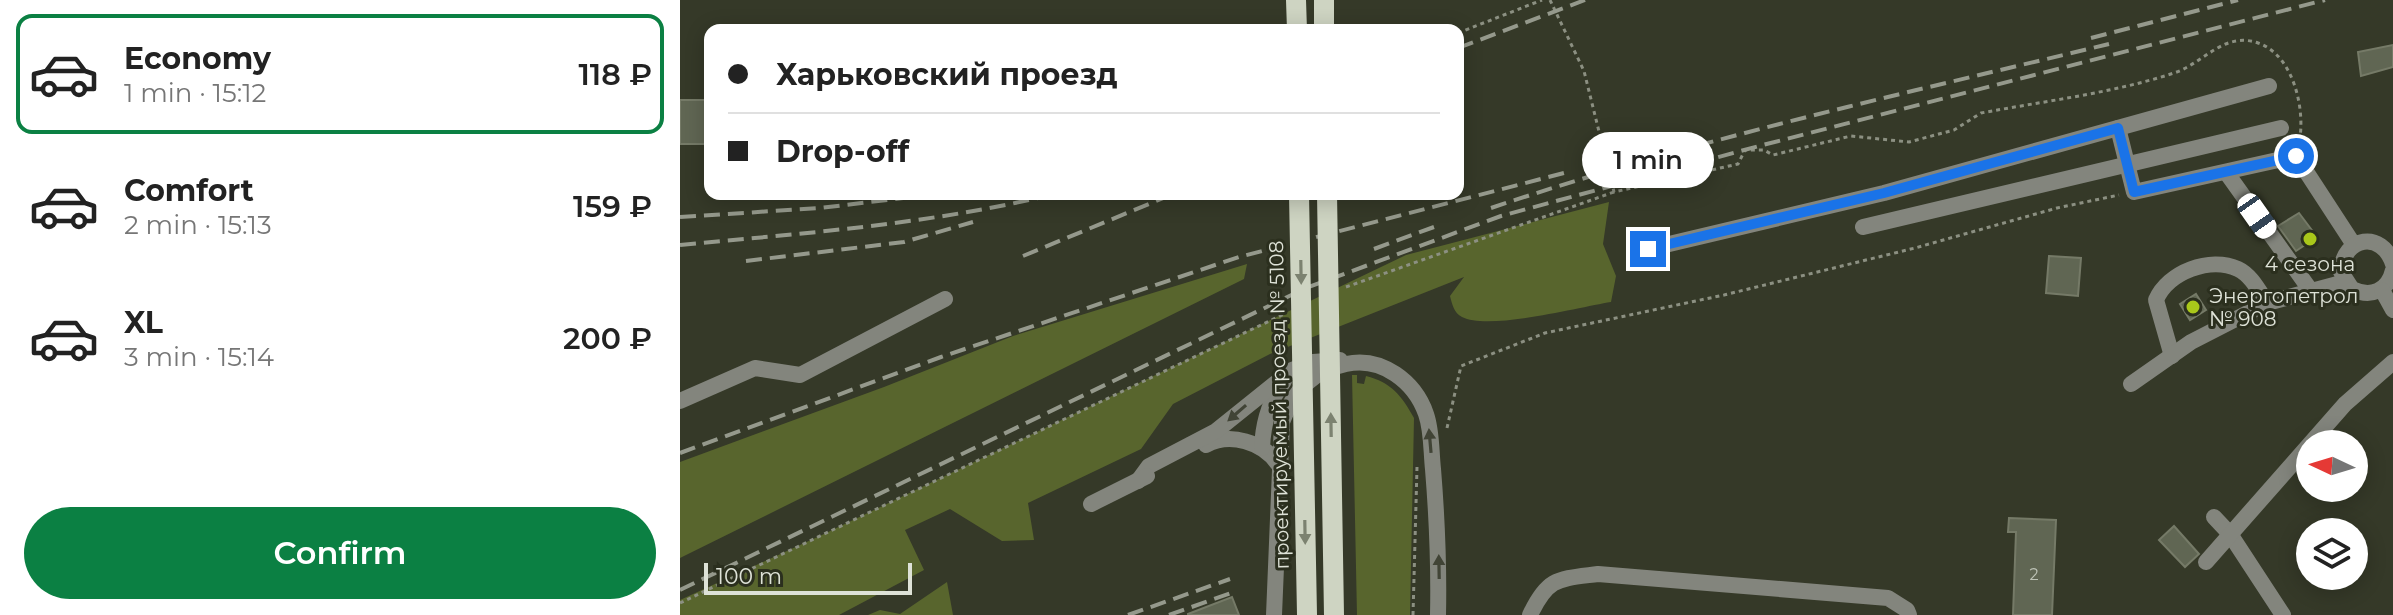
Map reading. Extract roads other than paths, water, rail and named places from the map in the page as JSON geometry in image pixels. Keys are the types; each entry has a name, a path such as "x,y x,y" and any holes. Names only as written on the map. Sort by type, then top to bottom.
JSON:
{"main road":[{"path":"1296,0 1297,24"},
{"path":"1324,0 1324,24"},
{"name":"проектируемый проезд № 5108","path":"1299,200 1307,615"},
{"path":"1327,200 1334,615"}],"street":[{"path":"1648,249 1884,193 2269,86"},
{"path":"2118,128 2134,192 2296,156 2354,245"},
{"path":"1863,227 2281,128"},
{"path":"2226,172 2311,291"},
{"path":"2367,241 2380,244 2390,254 2393,267 2391,280 2382,290 2362,294 2345,282 2342,261 2354,245 2367,241"},
{"path":"2172,356 2156,300 2168,282 2182,274 2221,263 2241,270 2267,303"},
{"path":"2131,384 2172,356 2267,303 2345,282"},
{"path":"2382,290 2393,310"},
{"path":"680,401 755,368 800,375 945,299"},
{"path":"1138,481 1149,466 1216,431 1292,370 1324,360 1382,367 1406,381 1426,413 1437,519 1438,615"},
{"path":"1274,615 1282,422 1299,390 1319,373 1354,362"},
{"path":"2206,562 2345,404 2393,362"},
{"path":"1262,448 1263,428 1273,395 1292,370"},
{"path":"1091,504 1218,438 1236,439 1262,448 1278,464"},
{"path":"2214,517 2230,534 2283,615"},
{"path":"1530,615 1542,590 1562,578 1598,574 1888,598 1907,610 1909,615"}],"railway":[{"path":"1464,46 1585,0"},
{"path":"2091,38 2238,0"},
{"path":"680,590 1306,288 1501,216 2325,0"},
{"path":"1491,208 1721,139 2109,44"},
{"path":"1464,199 1568,172"},
{"path":"680,217 820,208 887,200"},
{"path":"680,245 916,220 1027,200"},
{"path":"1023,256 1158,200"},
{"path":"680,453 941,357 1239,257 1460,200"},
{"path":"746,261 904,242 973,222"},
{"path":"1374,249 1434,227"},
{"path":"1128,615 1230,579"},
{"path":"1169,615 1234,592"}],"place":[{"name":"4 сезона","path":"2310,239"},
{"name":"Энергопетрол № 908","path":"2193,307"}]}
